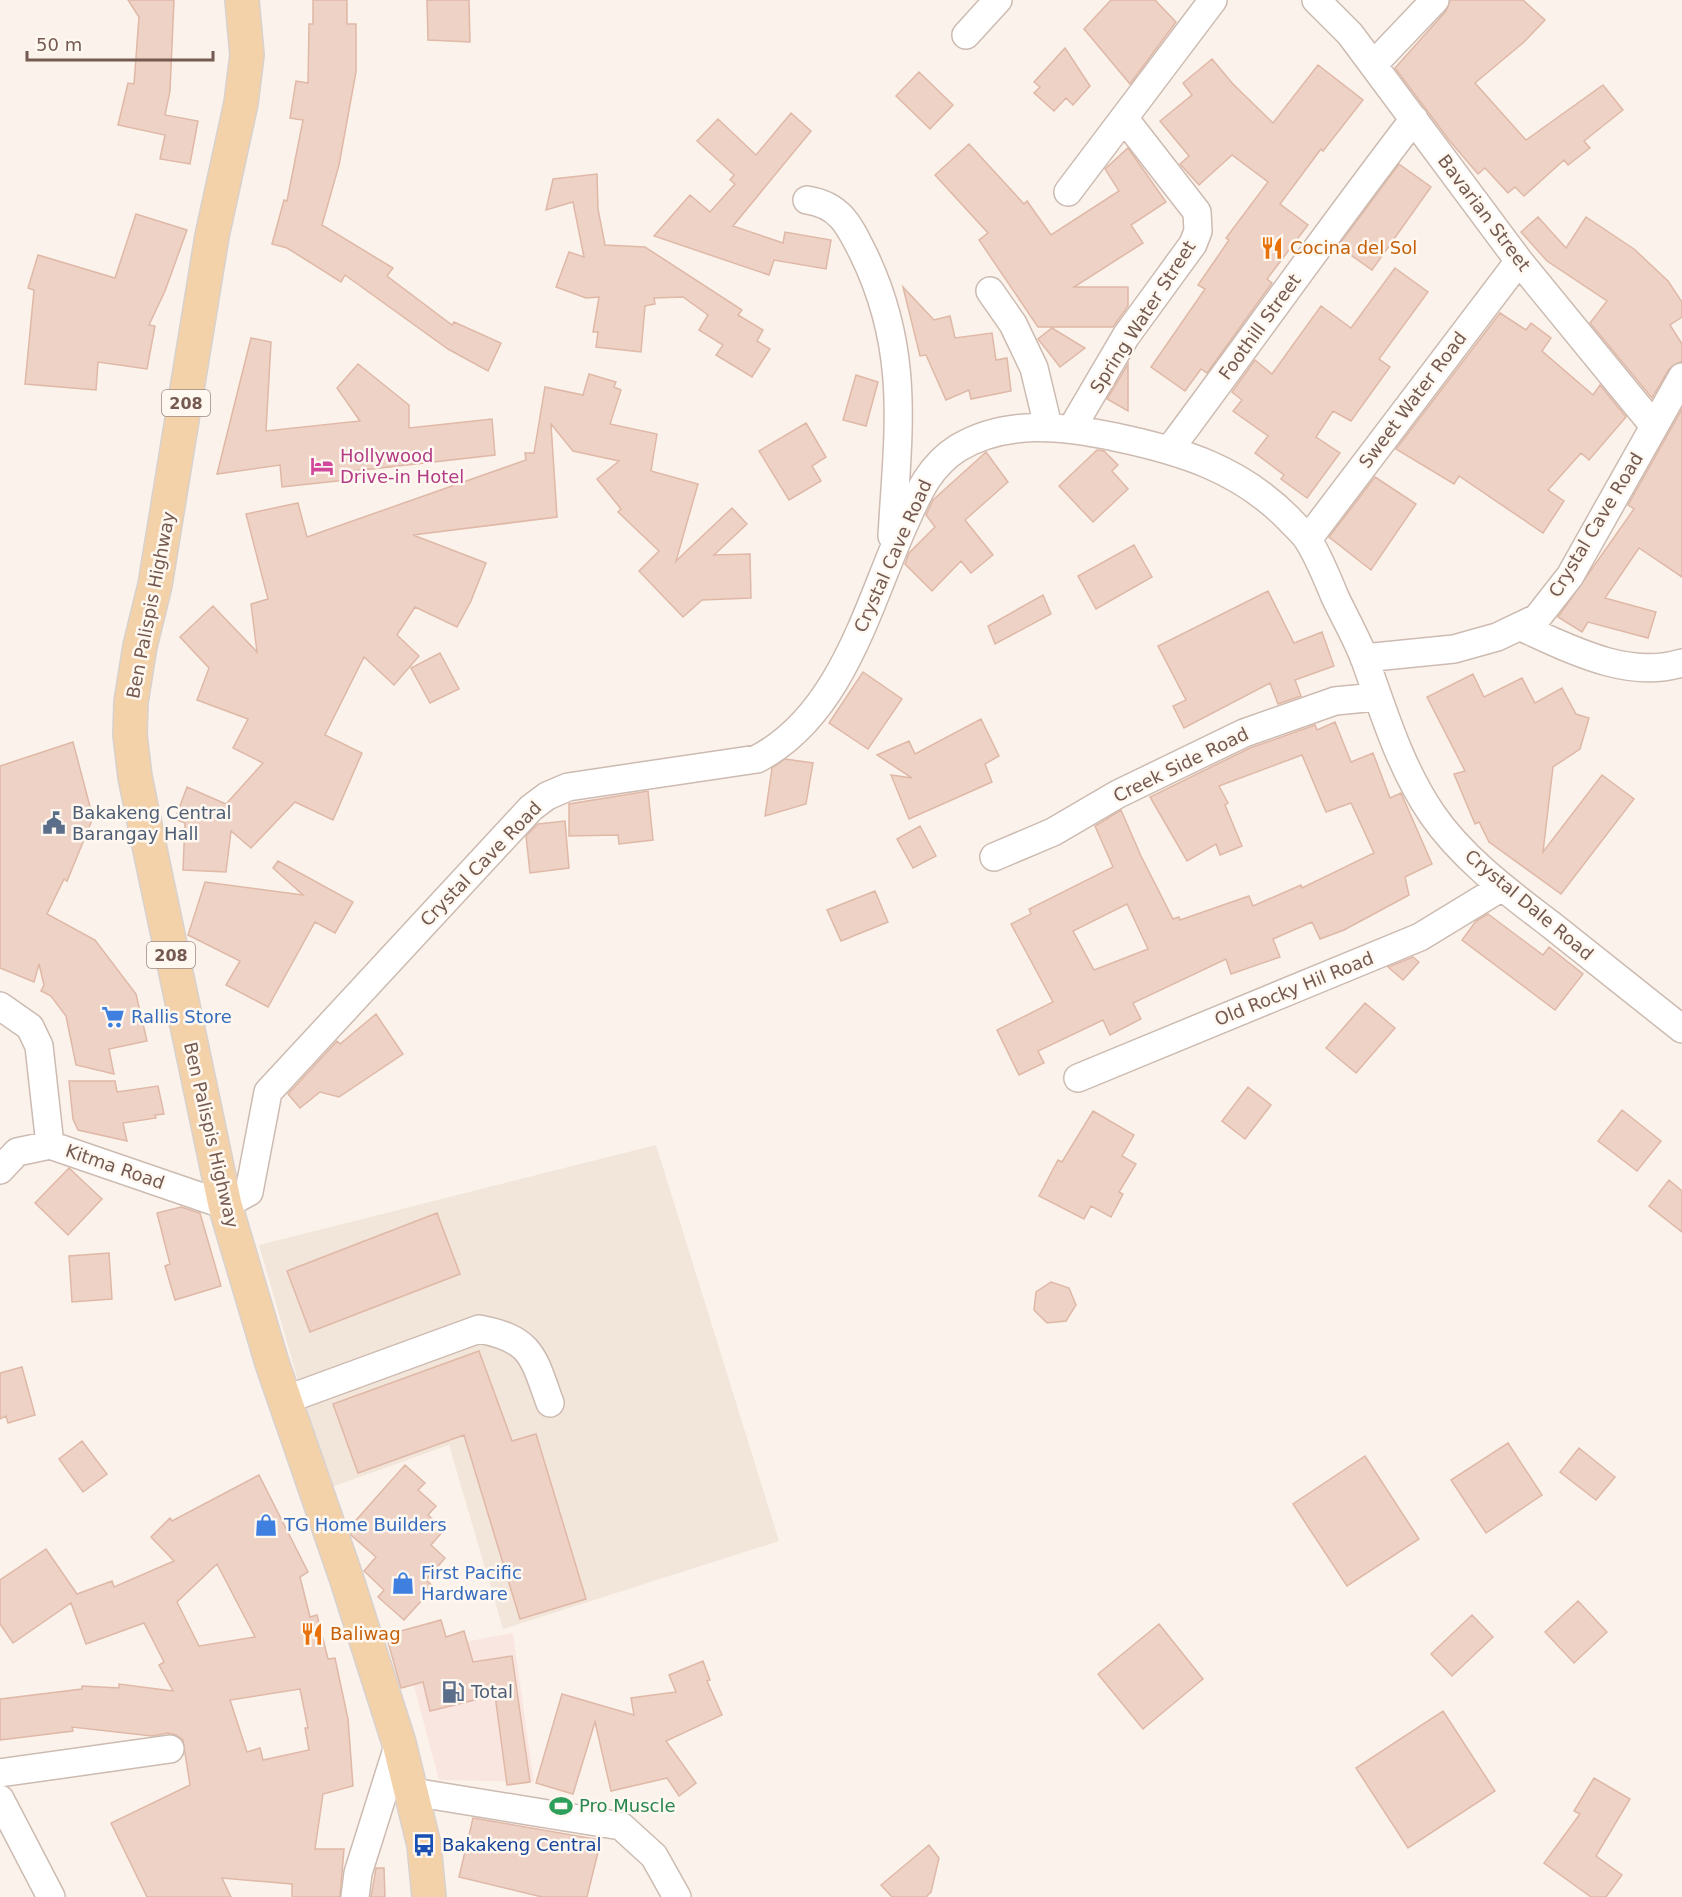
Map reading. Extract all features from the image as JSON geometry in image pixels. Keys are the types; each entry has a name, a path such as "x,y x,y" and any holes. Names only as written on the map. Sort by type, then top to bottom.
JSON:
{"main road":[{"name":"Ben Palispis Highway","path":"242,0 247,55 241,103 212,236 155,585 140,646 131,702 130,735 135,777 225,1205 285,1400 343,1567 399,1743 413,1792 424,1845 429,1897"}],"street":[{"path":"966,35 998,0"},
{"path":"1068,192 1213,0"},
{"name":"Bavarian Street","path":"1316,0 1350,34 1519,261 1653,426"},
{"path":"1372,65 1435,0"},
{"name":"Spring Water Street","path":"1060,427 1193,244 1198,231 1197,212 1124,118"},
{"name":"Foothill Street","path":"1170,448 1276,307 1335,221 1414,119"},
{"path":"807,200 823,203 846,222 871,269 889,322 900,417 891,554"},
{"name":"Sweet Water Road","path":"1308,539 1519,261"},
{"path":"990,291 1013,324 1060,427"},
{"name":"Crystal Cave Road","path":"225,1205 249,1192 268,1092 531,808 547,796 568,787 757,759 772,752 791,736 836,680 866,619 891,554 924,480 942,458 963,445 1002,430 1060,427 1170,448 1236,477 1272,502 1308,539 1364,658 1454,649 1497,637 1537,618 1570,576 1682,377"},
{"path":"1521,627 1569,648 1630,667 1647,669 1682,663"},
{"name":"Crystal Dale Road","path":"1364,658 1376,697 1411,780 1433,816 1460,848 1502,887 1682,1029"},
{"name":"Creek Side Road","path":"994,857 1053,832 1118,794 1244,733 1335,701 1376,697"},
{"name":"Old Rocky Hil Road","path":"1078,1078 1420,937 1502,887"},
{"name":"Kitma Road","path":"0,1006 30,1027 39,1046 50,1145 225,1205"},
{"path":"0,1170 17,1152 50,1145"},
{"path":"285,1400 479,1329 505,1334 527,1348 550,1403"},
{"path":"355,1897 358,1873 399,1743"},
{"path":"0,1773 170,1749"},
{"path":"413,1792 621,1826 654,1856 677,1897"},
{"path":"0,1799 51,1897"}],"shaded area":[{"path":"656,1145 779,1541 503,1629 449,1445 329,1488 259,1245"},
{"path":"513,1633 534,1782 439,1780 405,1653"}],"building":[{"path":"128,0 174,0 170,91 165,115 198,121 190,164 160,159 165,135 118,125 128,83 134,84 139,17"},
{"path":"313,0 347,0 347,24 356,24 356,72 339,165 322,225 393,268 387,276 452,325 454,322 501,343 488,371 448,349 345,275 341,282 287,248 272,244 284,200 287,201 303,120 290,118 296,81 308,83 309,24 313,24"},
{"path":"427,0 469,0 470,42 428,40"},
{"path":"1111,0 1155,0 1176,22 1130,84 1084,29"},
{"path":"1450,0 1523,0 1545,20 1524,42 1475,83 1526,140 1603,85 1623,110 1584,141 1590,148 1568,165 1564,160 1524,196 1515,187 1508,193 1485,168 1478,174 1449,140 1395,68 1446,11"},
{"path":"1065,48 1090,86 1073,105 1066,98 1054,111 1034,93 1040,87 1034,82"},
{"path":"1212,59 1233,84 1273,123 1318,65 1363,100 1323,151 1321,149 1280,204 1308,225 1267,279 1272,283 1207,373 1201,369 1185,391 1151,367 1205,289 1198,285 1229,240 1226,238 1268,182 1232,155 1199,185 1180,164 1189,156 1160,121 1192,95 1183,83"},
{"path":"919,72 953,105 930,129 896,96"},
{"path":"791,113 811,131 733,226 783,243 785,232 831,240 826,269 774,260 769,275 654,236 690,195 710,212 735,184 730,180 734,175 697,141 718,119 756,155"},
{"path":"969,144 1024,204 1027,201 1051,235 1119,191 1105,169 1128,148 1166,202 1131,225 1143,243 1074,287 1128,287 1128,306 1113,327 1038,327 979,240 988,233 935,175"},
{"path":"1399,164 1431,187 1372,270 1338,246"},
{"path":"597,174 598,209 605,245 645,247 742,310 738,315 763,330 757,341 770,349 752,377 716,355 723,345 699,330 708,315 683,297 654,298 655,304 645,306 641,352 596,347 598,332 593,332 599,297 586,298 556,287 569,252 584,257 573,202 546,210 553,179"},
{"path":"136,214 187,230 165,291 149,325 155,326 147,369 98,362 96,390 25,384 34,290 28,288 38,255 115,278"},
{"path":"1538,217 1566,248 1586,217 1634,249 1668,281 1682,302 1682,317 1670,325 1682,344 1682,361 1669,369 1652,398 1590,323 1607,301 1547,261 1521,232"},
{"path":"1395,268 1428,292 1379,359 1390,367 1351,421 1333,411 1316,437 1340,453 1307,498 1281,479 1284,475 1255,453 1268,436 1233,411 1242,400 1232,392 1255,360 1272,374 1321,306 1351,328"},
{"path":"903,287 934,320 950,316 955,338 992,333 996,360 1007,358 1011,391 971,399 969,390 946,400 926,355 920,356"},
{"path":"1500,313 1526,330 1531,323 1551,338 1542,351 1593,395 1600,385 1626,417 1589,460 1581,453 1548,490 1564,501 1543,533 1459,476 1454,484 1396,449"},
{"path":"1052,328 1085,348 1060,367 1038,339"},
{"path":"251,338 271,342 266,431 360,421 337,388 358,364 409,405 409,428 492,419 495,455 345,472 346,480 282,487 280,465 217,474"},
{"path":"1128,364 1128,411 1107,399"},
{"path":"589,374 616,382 614,387 621,390 610,424 657,434 651,471 698,484 676,561 732,508 747,524 714,555 750,554 751,598 702,600 683,617 639,571 659,551 618,512 621,509 597,479 619,461 573,451 551,424 557,517 413,535 486,563 471,601 457,627 415,607 397,635 419,656 394,685 364,657 325,735 362,753 333,820 295,802 251,848 231,831 226,872 183,870 185,823 175,819 187,787 226,804 263,763 233,748 248,719 197,700 209,668 180,637 213,606 257,652 251,604 268,599 246,514 298,503 307,537 526,460 525,453 534,453 545,387 583,395"},
{"path":"856,375 878,382 866,426 843,420"},
{"path":"1682,409 1682,577 1639,548 1605,598 1656,612 1648,638 1588,622 1582,632 1558,617 1634,509 1628,505"},
{"path":"806,423 826,457 812,466 821,481 789,500 759,451"},
{"path":"1097,450 1104,451 1118,465 1112,471 1128,489 1093,522 1059,486"},
{"path":"986,452 1008,482 965,520 993,555 971,573 961,561 932,591 905,564 909,553 935,527 926,515 933,500"},
{"path":"1375,477 1416,504 1371,570 1329,537"},
{"path":"1134,545 1152,577 1096,609 1078,576"},
{"path":"1268,591 1294,643 1322,632 1334,666 1295,680 1301,696 1278,704 1270,683 1184,728 1173,706 1186,700 1158,646"},
{"path":"1043,595 1051,614 995,644 988,626"},
{"path":"440,653 459,689 430,703 411,668"},
{"path":"863,672 902,699 868,749 829,723"},
{"path":"1473,674 1484,697 1522,678 1535,703 1562,688 1576,714 1589,718 1580,749 1553,767 1543,852 1602,775 1634,799 1561,894 1489,842 1479,822 1475,824 1454,774 1465,771 1427,697"},
{"path":"981,719 999,756 985,764 992,782 909,819 891,775 912,778 877,755 909,741 915,754"},
{"path":"1335,722 1351,762 1373,753 1390,798 1401,793 1432,864 1405,877 1409,895 1344,930 1320,939 1312,922 1273,939 1280,957 1231,974 1226,959 1133,1003 1141,1019 1110,1035 1103,1020 1038,1051 1044,1063 1019,1075 997,1030 1053,1002 1011,924 1031,914 1029,909 1113,867 1095,826 1121,810 1173,919 1179,917 1180,920 1249,896 1253,906 1301,885 1302,888 1374,853 1351,803 1326,812 1302,755 1219,786 1228,803 1225,805 1242,846 1220,855 1216,844 1187,861 1150,797 1250,748 1315,725 1317,730","holes":["1127,904 1148,949 1094,970 1073,931"]},
{"path":"73,742 93,818 67,881 64,879 47,914 95,940 136,994 147,1041 109,1049 114,1074 76,1065 66,1016 51,996 41,991 44,985 39,964 34,982 0,968 0,766"},
{"path":"785,759 813,763 806,804 765,816 772,768"},
{"path":"648,791 653,840 619,844 618,835 569,836 569,804"},
{"path":"565,821 569,868 530,873 526,836 538,824"},
{"path":"920,826 936,856 913,868 897,839"},
{"path":"278,861 353,902 335,933 315,922 268,1007 226,985 240,961 188,935 205,882 303,895 273,868"},
{"path":"875,891 888,922 841,941 827,910"},
{"path":"1488,914 1543,955 1549,947 1583,974 1555,1010 1462,940 1476,921"},
{"path":"1413,957 1419,962 1403,980 1388,967"},
{"path":"1365,1003 1395,1028 1356,1073 1326,1048"},
{"path":"376,1014 403,1054 339,1097 320,1092 300,1108 288,1094 337,1041 340,1044"},
{"path":"69,1081 115,1081 117,1092 158,1086 164,1114 155,1115 156,1118 123,1123 127,1141 78,1130 73,1119"},
{"path":"1248,1087 1271,1105 1245,1139 1222,1121"},
{"path":"1622,1110 1661,1141 1637,1171 1598,1141"},
{"path":"1093,1111 1134,1135 1122,1156 1136,1164 1119,1192 1123,1194 1111,1217 1091,1206 1084,1219 1039,1196 1058,1160 1062,1162"},
{"path":"69,1168 102,1199 68,1235 35,1203"},
{"path":"1669,1180 1682,1191 1682,1232 1649,1206"},
{"path":"181,1207 200,1213 221,1286 175,1300 165,1266 170,1264 157,1213"},
{"path":"437,1213 460,1274 310,1332 287,1271"},
{"path":"109,1253 112,1299 72,1302 69,1256"},
{"path":"1051,1282 1069,1288 1076,1305 1066,1321 1047,1323 1034,1310 1036,1292"},
{"path":"479,1351 512,1441 536,1434 586,1599 520,1619 464,1435 358,1473 333,1404"},
{"path":"22,1367 35,1415 8,1423 6,1416 0,1419 0,1373"},
{"path":"82,1441 107,1474 83,1492 59,1459"},
{"path":"1508,1443 1542,1495 1486,1533 1451,1480"},
{"path":"1579,1448 1615,1477 1596,1500 1560,1472"},
{"path":"1365,1456 1419,1539 1347,1586 1293,1504"},
{"path":"405,1465 425,1483 418,1490 436,1506 428,1515 444,1530 431,1545 445,1558 426,1580 434,1587 404,1620 378,1597 384,1590 364,1571 376,1557 351,1535 349,1528"},
{"path":"259,1475 308,1572 300,1577 310,1617 317,1615 328,1659 335,1658 348,1719 353,1786 323,1794 315,1849 344,1849 340,1897 292,1897 292,1884 222,1878 231,1897 147,1897 111,1823 190,1785 183,1740 168,1733 152,1736 72,1727 73,1731 0,1740 0,1699 82,1689 82,1686 119,1688 119,1684 173,1691 159,1665 164,1662 144,1623 86,1644 71,1603 13,1643 0,1624 0,1580 46,1549 77,1594 112,1581 114,1587 174,1561 151,1537 170,1518 172,1521","holes":["217,1564 255,1637 199,1646 177,1602","300,1689 308,1728 305,1728 309,1750 263,1760 260,1748 247,1752 230,1700"]},
{"path":"1578,1601 1607,1632 1574,1663 1545,1632"},
{"path":"1472,1615 1493,1637 1452,1676 1431,1654"},
{"path":"441,1620 446,1637 464,1631 473,1662 512,1656 530,1782 507,1785 495,1695 430,1711 423,1682 401,1688 386,1635"},
{"path":"1159,1624 1203,1679 1143,1729 1098,1674"},
{"path":"703,1661 710,1680 707,1681 722,1715 666,1741 696,1783 679,1796 667,1778 611,1791 595,1722 573,1794 536,1783 562,1694 634,1715 631,1698 676,1692 669,1675"},
{"path":"1443,1711 1495,1791 1408,1848 1356,1768"},
{"path":"1594,1778 1630,1799 1596,1856 1622,1875 1606,1897 1591,1897 1544,1863 1580,1814 1574,1811"},
{"path":"473,1818 601,1840 587,1897 542,1897 459,1877"},
{"path":"929,1845 939,1858 931,1892 926,1897 892,1897 881,1885"},
{"path":"376,1868 384,1868 385,1897 371,1897"}],"place":[{"name":"Cocina del Sol","path":"1272,248"},
{"name":"Hollywood Drive-in Hotel","path":"322,466"},
{"name":"Bakakeng Central Barangay Hall","path":"54,823"},
{"name":"Rallis Store","path":"113,1017"},
{"name":"TG Home Builders","path":"266,1525"},
{"name":"First Pacific Hardware","path":"403,1583"},
{"name":"Baliwag","path":"312,1634"},
{"name":"Total","path":"453,1692"},
{"name":"Pro Muscle","path":"561,1806"},
{"name":"Bakakeng Central","path":"424,1845"}]}
